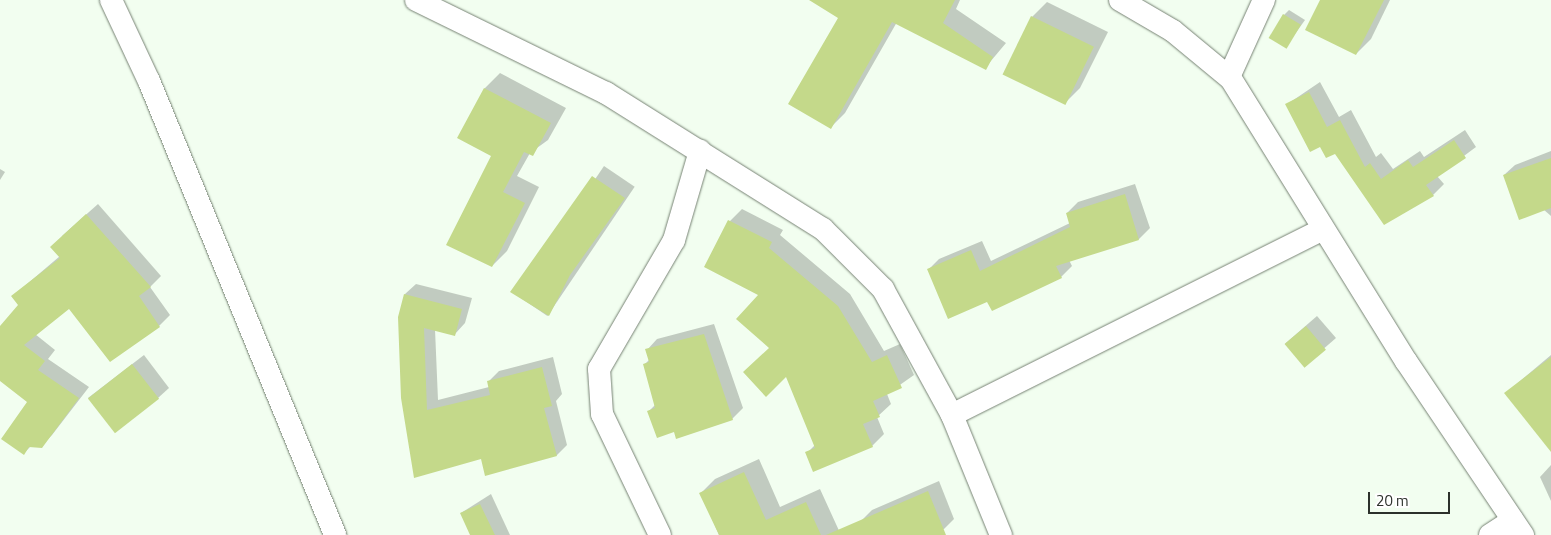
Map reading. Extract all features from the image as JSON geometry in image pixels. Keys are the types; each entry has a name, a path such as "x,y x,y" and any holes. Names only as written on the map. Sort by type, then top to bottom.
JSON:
{"street":[{"path":"111,0 149,81 335,535"},
{"path":"416,0 606,93 823,229 883,289 952,415 1001,535"},
{"path":"1120,0 1173,31 1229,77 1323,229 1518,528 1490,535"},
{"path":"1229,77 1264,0"},
{"path":"660,535 602,414 599,369 674,240 700,151"},
{"path":"952,415 1323,229"}],"building":[{"path":"809,0 955,0 943,23 993,57 986,70 892,22 831,129 788,104 838,18"},
{"path":"1320,0 1384,0 1356,55 1305,30"},
{"path":"1283,14 1301,25 1287,49 1269,38"},
{"path":"1031,16 1094,47 1065,105 1003,74"},
{"path":"484,88 551,123 533,156 524,152 503,192 525,203 492,267 446,245 491,156 457,138"},
{"path":"1309,92 1327,127 1340,120 1365,167 1370,163 1381,179 1408,160 1413,167 1454,140 1466,158 1426,185 1434,196 1384,225 1335,154 1326,158 1320,147 1310,152 1285,104"},
{"path":"1551,158 1551,208 1519,220 1503,175"},
{"path":"592,176 625,198 570,275 549,316 510,292"},
{"path":"1125,194 1139,240 1056,266 1062,278 992,311 987,302 948,319 927,269 971,250 980,271 1070,227 1066,213"},
{"path":"86,214 151,287 139,296 160,327 110,362 69,309 24,345 45,361 38,370 79,398 42,448 29,447 24,455 1,439 27,402 0,381 0,326 18,305 11,296 60,258 50,247"},
{"path":"728,220 772,242 769,248 838,306 872,362 887,355 902,388 873,401 880,417 863,424 873,447 813,472 805,452 815,448 786,377 766,397 743,372 769,348 736,319 758,295 704,267"},
{"path":"404,294 462,309 455,336 424,328 427,410 490,395 487,381 542,367 552,406 544,408 557,456 485,476 481,459 414,478 401,398 398,317"},
{"path":"1306,326 1326,350 1304,368 1285,344"},
{"path":"704,334 733,420 676,439 674,432 657,438 647,411 655,408 643,364 649,362 645,349"},
{"path":"1551,357 1551,452 1504,393"},
{"path":"132,364 159,399 115,433 88,398"},
{"path":"744,472 766,520 806,502 821,535 719,535 699,493"},
{"path":"928,491 946,535 826,535"},
{"path":"480,504 495,535 470,535 460,513"}]}
